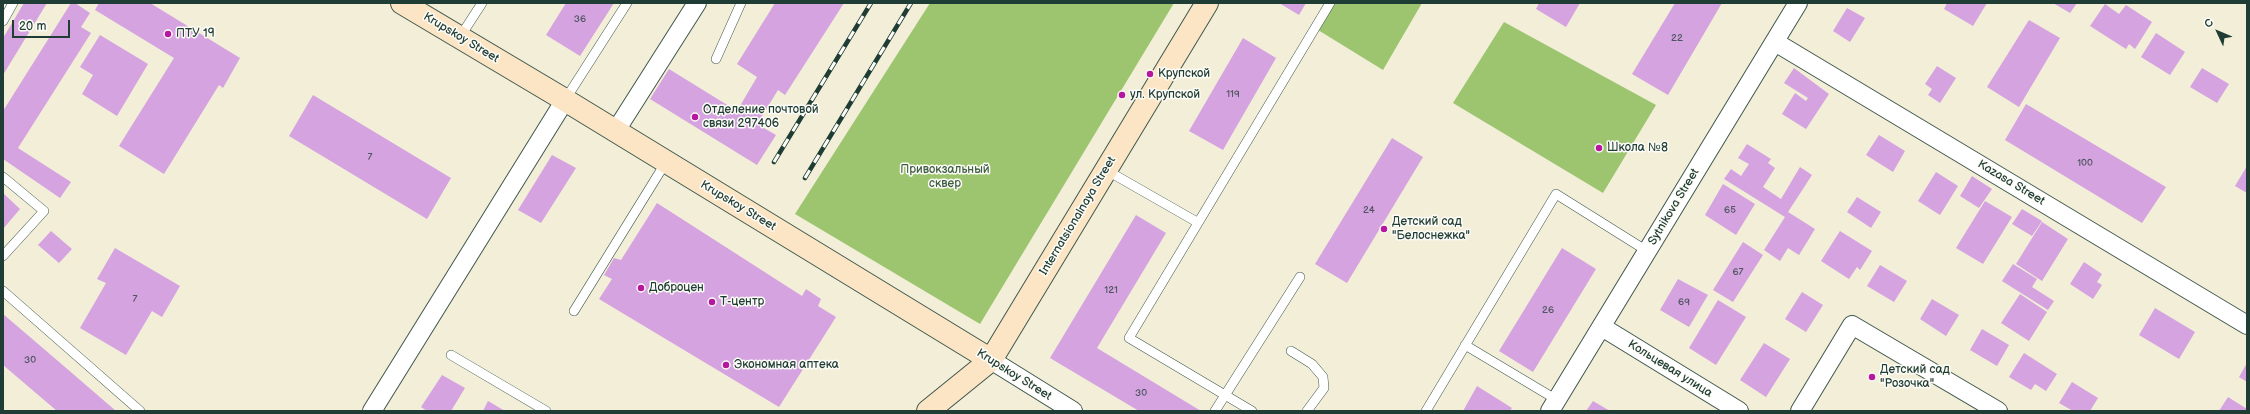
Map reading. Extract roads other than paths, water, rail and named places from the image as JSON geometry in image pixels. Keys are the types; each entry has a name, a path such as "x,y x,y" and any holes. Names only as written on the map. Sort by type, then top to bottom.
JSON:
{"street":[{"name":"Krupskoy Street","path":"402,3 565,100 1073,411"},
{"path":"615,132 697,3"},
{"name":"Internatsionalnaya Street","path":"928,411 991,360 1207,3"},
{"name":"Sytnikova Street","path":"1554,405 1798,3"},
{"name":"Kazasa Street","path":"1775,42 2247,325"},
{"path":"372,411 565,100"},
{"path":"1800,411 1852,325 1998,411"},
{"name":"Кольцевая улица","path":"1602,327 1739,411"}],"lane":[{"path":"3,21 13,3"},
{"path":"460,37 482,3"},
{"path":"565,100 627,3"},
{"path":"716,59 741,3"},
{"path":"1252,411 1129,338 1197,222 1330,3"},
{"path":"574,311 666,162"},
{"path":"1106,170 1197,222"},
{"path":"3,177 44,211 3,256"},
{"path":"1426,411 1556,194 1647,251"},
{"path":"1215,411 1300,277"},
{"path":"3,291 140,411"},
{"path":"1465,345 1554,405"},
{"path":"1291,351 1312,364 1323,377 1324,388 1307,411"},
{"path":"451,355 546,411"}],"railway":[{"path":"774,162 871,3"},
{"path":"805,178 911,3"}],"place":[{"name":"ПТУ 19","path":"168,34"},
{"name":"Крупской","path":"1150,74"},
{"name":"ул. Крупской","path":"1122,95"},
{"name":"Отделение почтовой связи 297406","path":"695,117"},
{"name":"Школа №8","path":"1599,148"},
{"name":"Детский сад \"Белоснежка\"","path":"1384,229"},
{"name":"Доброцен","path":"641,288"},
{"name":"Т-центр","path":"712,302"},
{"name":"Экономная аптека","path":"726,365"},
{"name":"Детский сад \"Розочка\"","path":"1872,377"}],"park label":[{"name":"Привокзальный сквер","path":"945,177"}]}
